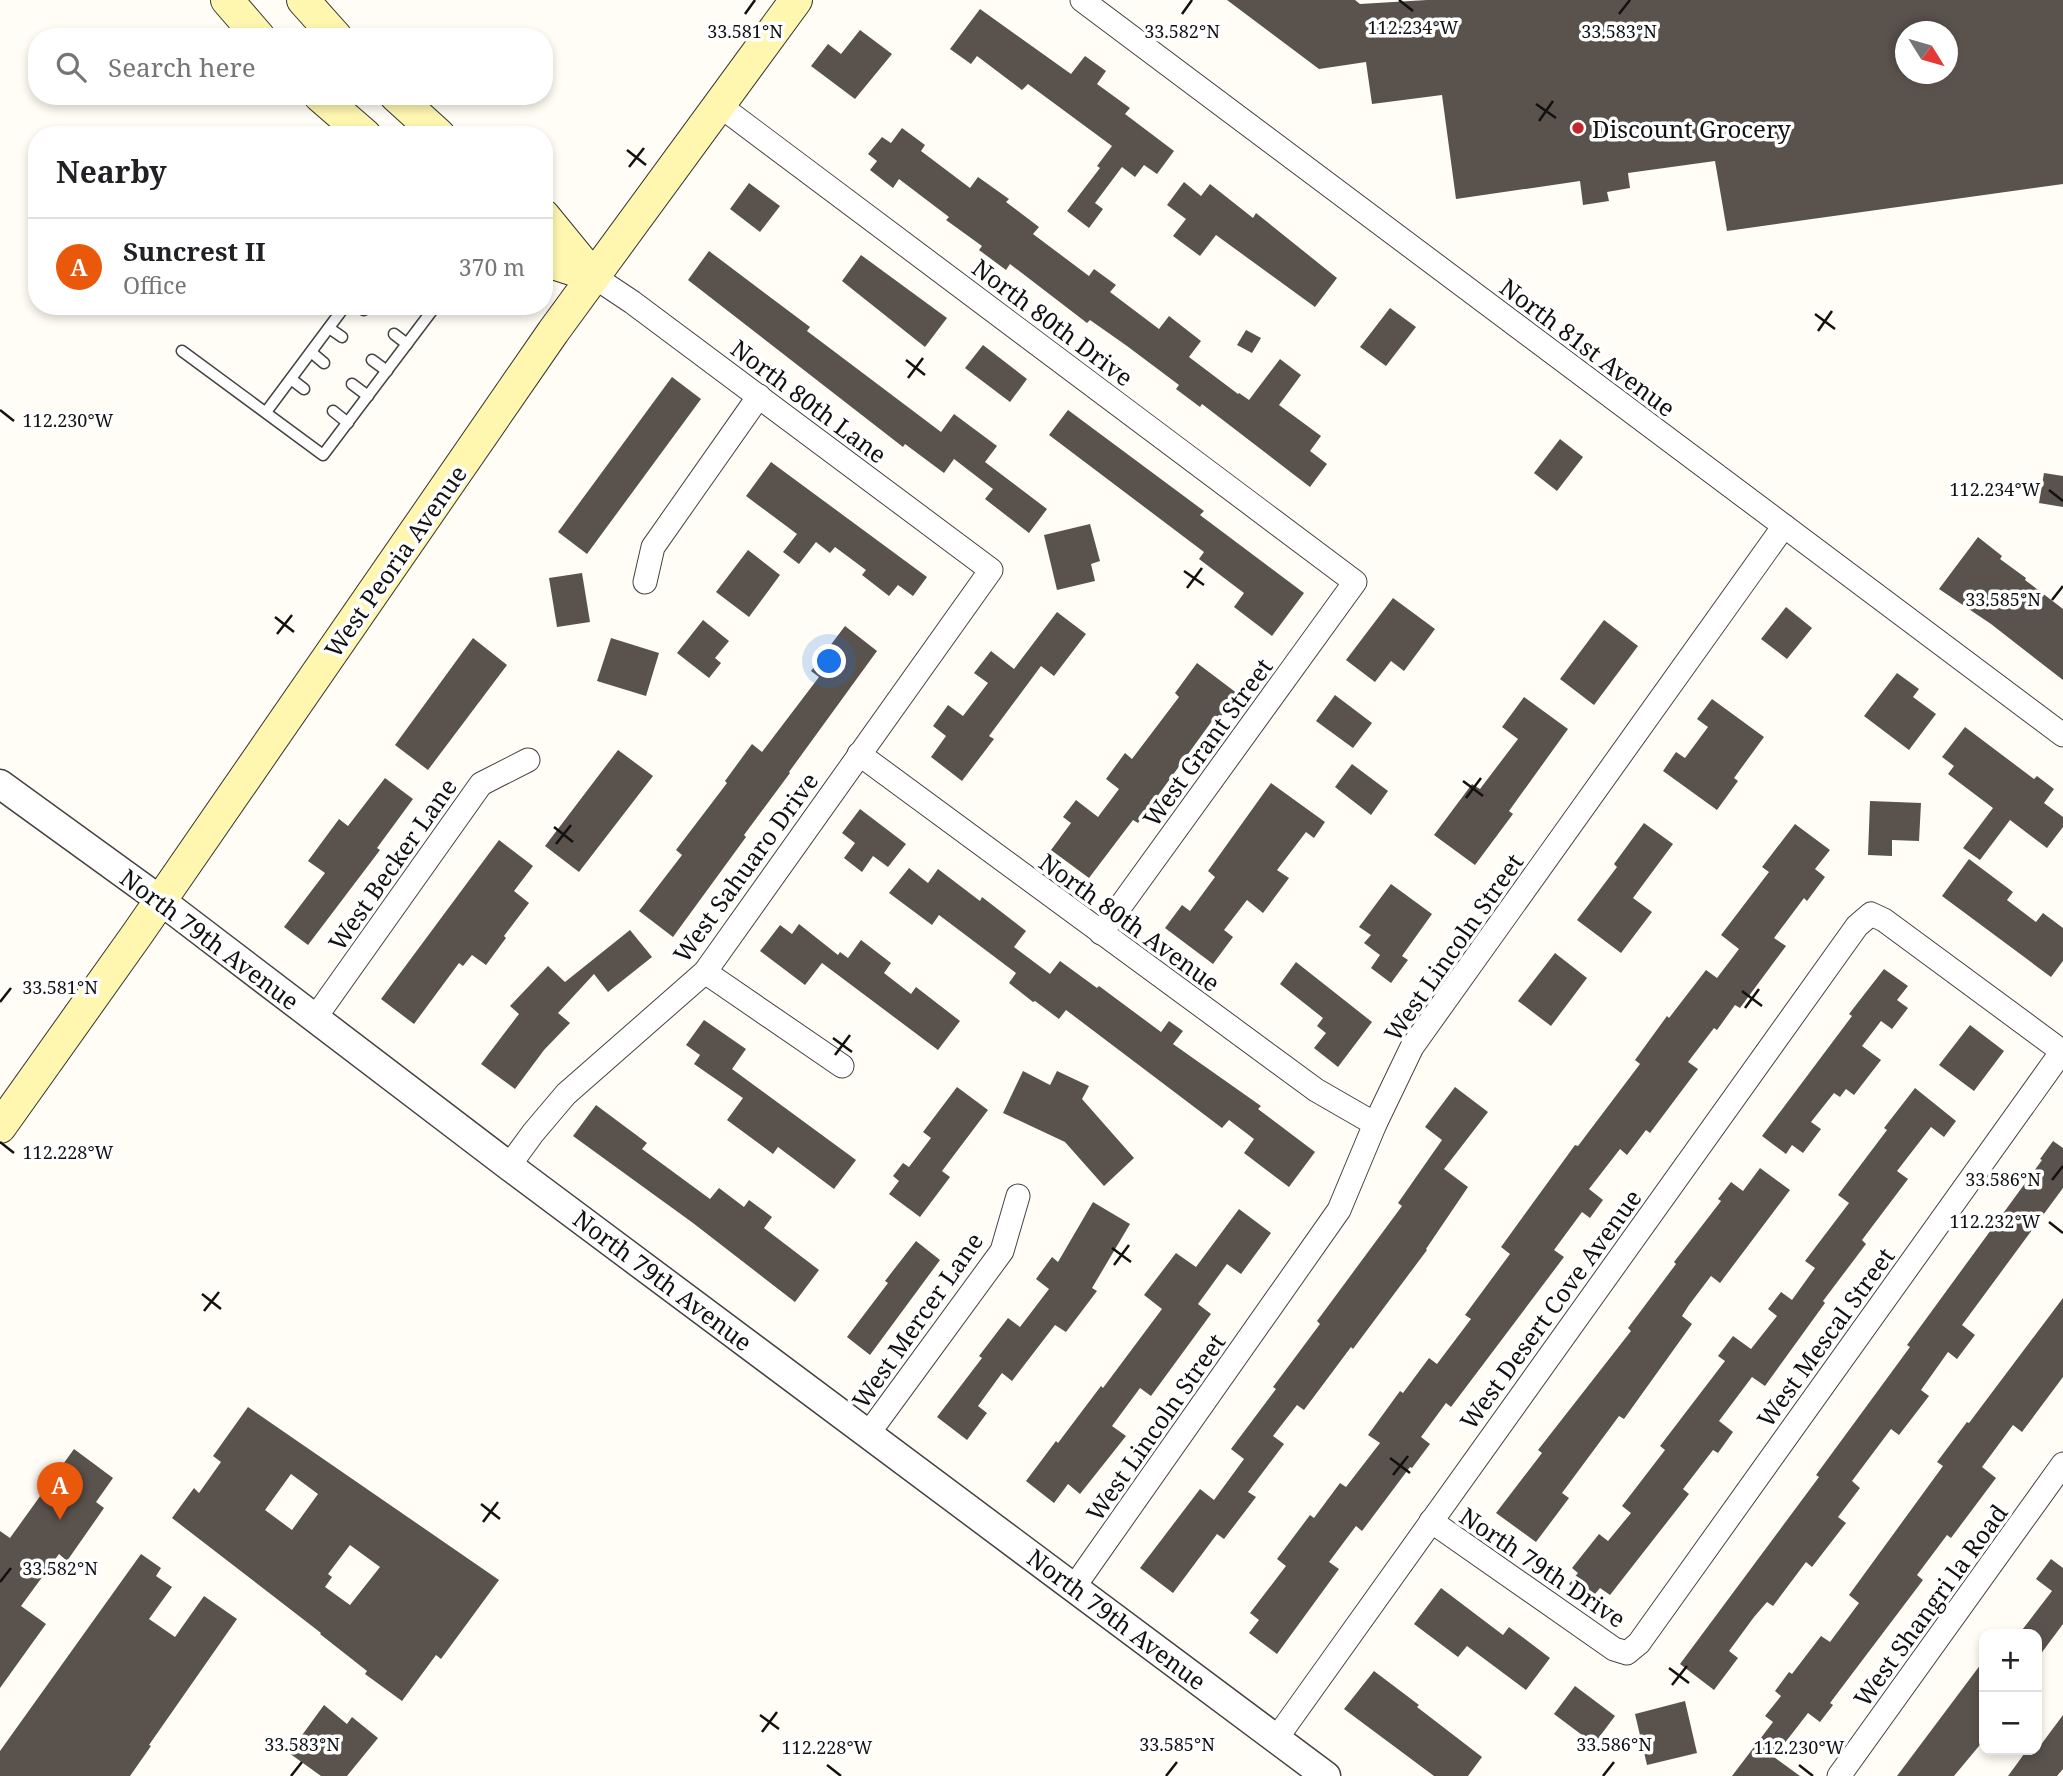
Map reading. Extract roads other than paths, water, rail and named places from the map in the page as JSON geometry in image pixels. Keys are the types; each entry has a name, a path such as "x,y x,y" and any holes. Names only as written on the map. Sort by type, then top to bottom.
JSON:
{"main road":[{"path":"227,0 251,28"},
{"path":"303,0 328,28"},
{"name":"West Peoria Avenue","path":"0,1127 593,276 796,0"},
{"path":"330,105 355,126"},
{"path":"406,105 429,126"},
{"path":"553,227 593,276"},
{"path":"553,263 593,276"}],"street":[{"name":"North 81st Avenue","path":"1082,0 2063,735"},
{"name":"North 80th Drive","path":"719,105 1355,582"},
{"name":"North 80th Lane","path":"593,276 632,302 991,570"},
{"path":"645,582 653,547 759,396"},
{"name":"West Lincoln Street","path":"1074,1587 1339,1210 1375,1124 1412,1047 1784,526"},
{"name":"West Sahuaro Drive","path":"509,1166 566,1094 705,972 991,570"},
{"name":"West Grant Street","path":"1101,933 1355,582"},
{"name":"North 80th Avenue","path":"859,754 1316,1090 1375,1124"},
{"name":"West Becker Lane","path":"315,1018 481,784 528,760"},
{"name":"North 79th Avenue","path":"0,784 160,901 509,1166 1326,1776"},
{"name":"West Desert Cove Avenue","path":"1276,1739 1857,926 1871,914 1884,920 2063,1051"},
{"path":"705,972 842,1066"},
{"name":"West Mescal Street","path":"1627,1653 1639,1643 2063,1051"},
{"name":"West Mercer Lane","path":"868,1434 1002,1251 1018,1195"},
{"name":"West Shangri la Road","path":"1839,1776 2063,1464"},
{"name":"North 79th Drive","path":"1431,1521 1614,1649 1627,1653"}],"lane":[{"path":"266,412 338,315"},
{"path":"182,351 323,455 429,315"},
{"path":"329,328 342,337"},
{"path":"394,334 407,344"},
{"path":"311,352 324,363"},
{"path":"372,360 387,371"},
{"path":"291,379 304,389"},
{"path":"352,384 368,397"},
{"path":"333,411 348,423"}],"place":[{"name":"Discount Grocery","path":"1578,128"},
{"name":"Suncrest II","path":"60,1520"}]}
